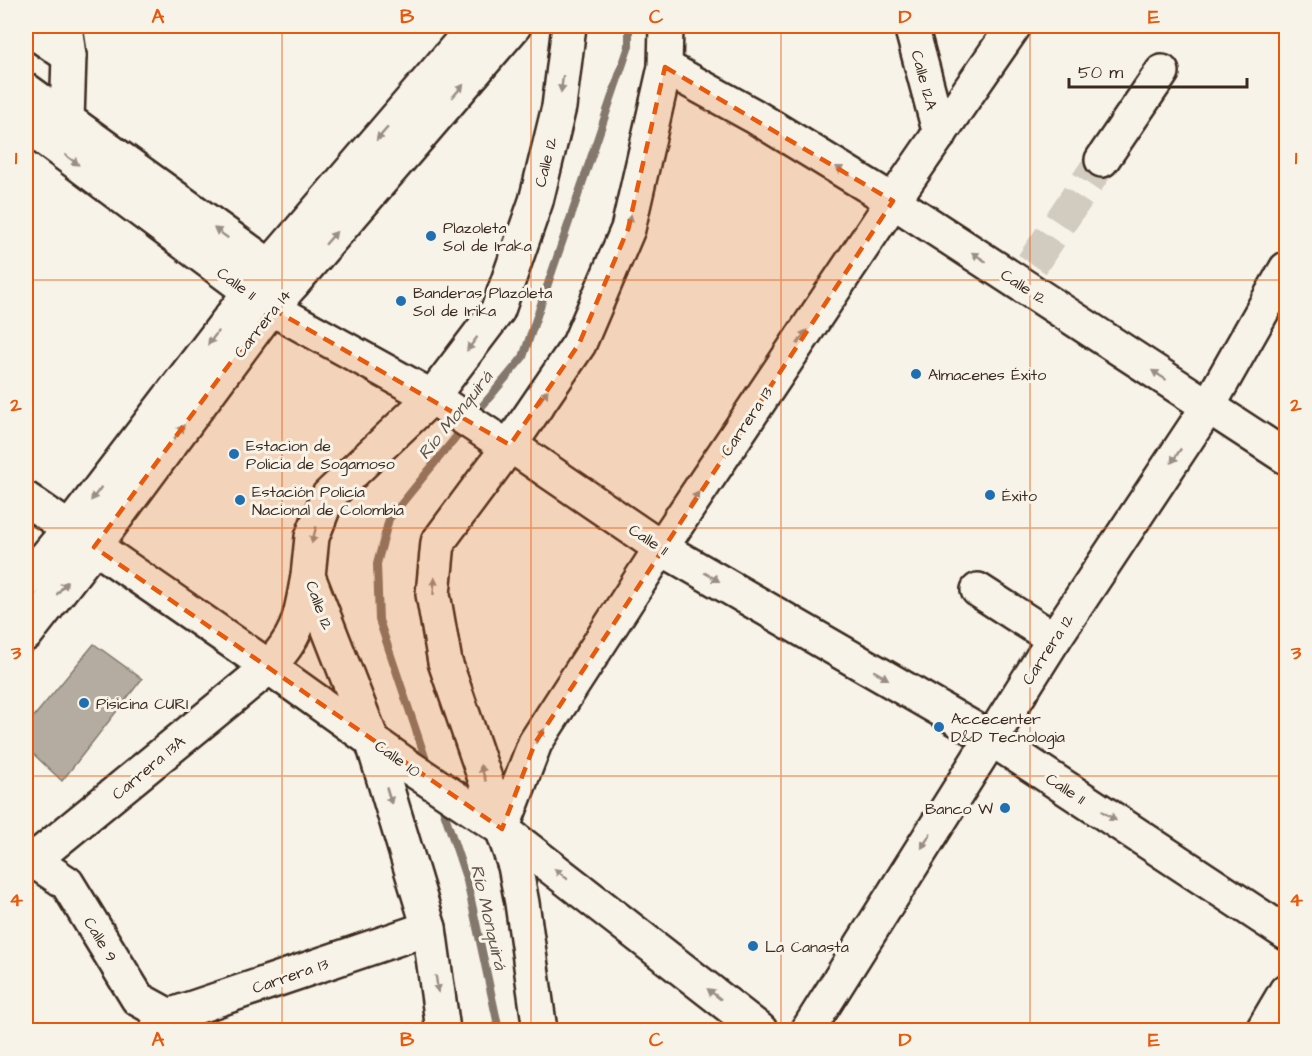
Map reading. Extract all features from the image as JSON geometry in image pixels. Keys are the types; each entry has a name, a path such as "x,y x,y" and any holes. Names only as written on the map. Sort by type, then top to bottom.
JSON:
{"street":[{"name":"Carrera 14","path":"26,634 82,538 270,287 475,26"},
{"name":"Carrera 14","path":"270,287 514,26"},
{"name":"Calle 12","path":"443,1030 429,928 372,740 308,576 312,537 328,496 436,401 498,310 536,201 559,106 569,26"},
{"path":"540,1030 515,866 445,662 433,594 438,542 502,442 579,344 628,229 664,67 666,26"},
{"name":"Calle 12A","path":"910,26 940,134"},
{"name":"Carrera 13","path":"502,829 535,743 661,548 893,201 1014,26"},
{"path":"45,38 67,120"},
{"name":"Calle 12","path":"664,67 754,116 893,201 1025,273 1208,407 1287,457"},
{"path":"1102,160 1162,72"},
{"name":"Calle 11","path":"26,90 67,120 270,287"},
{"name":"Calle 11","path":"26,125 270,287 436,401 661,548 990,738 1287,933"},
{"name":"Carrera 12","path":"808,1030 990,738 1208,407 1287,268"},
{"name":"Calle 10","path":"26,499 406,765 502,829 760,1030"},
{"name":"Carrera 14","path":"26,581 82,538"},
{"name":"Carrera 13A","path":"30,864 269,667 286,648 298,626 308,576"},
{"path":"978,590 1054,639"},
{"name":"Calle 9","path":"30,864 67,883 138,999 162,1023"},
{"name":"Carrera 13","path":"162,1023 429,928"},
{"path":"1263,1030 1287,991"}],"highlighted area":[{"path":"665,67 893,201 535,743 502,829 94,547 271,308 510,445 579,344 628,229"}],"shaded area":[{"name":"Pisicina CURI","path":"94,644 142,679 62,781 26,747 26,726"}],"waterway":[{"name":"Río Monquirá","path":"474,416 523,357 629,46 629,26"},
{"name":"Río Monquirá","path":"428,766 379,620 377,564 389,519 464,427"},
{"name":"Río Monquirá","path":"440,800 467,881 499,1030"}],"tunnel":[{"path":"1032,264 1102,160"}],"place":[{"name":"Plazoleta Sol de Iraka","path":"431,236"},
{"name":"Banderas Plazoleta Sol de Irika","path":"401,301"},
{"name":"Almacenes Éxito","path":"916,374"},
{"name":"Estacion de Policia de Sogamoso","path":"234,454"},
{"name":"Éxito","path":"990,495"},
{"name":"Estación Policía Nacional de Colombia","path":"240,500"},
{"name":"Pisicina CURI","path":"84,703"},
{"name":"Accecenter D&D Tecnologia","path":"939,727"},
{"name":"Banco W","path":"1005,808"},
{"name":"La Canasta","path":"753,946"}]}
